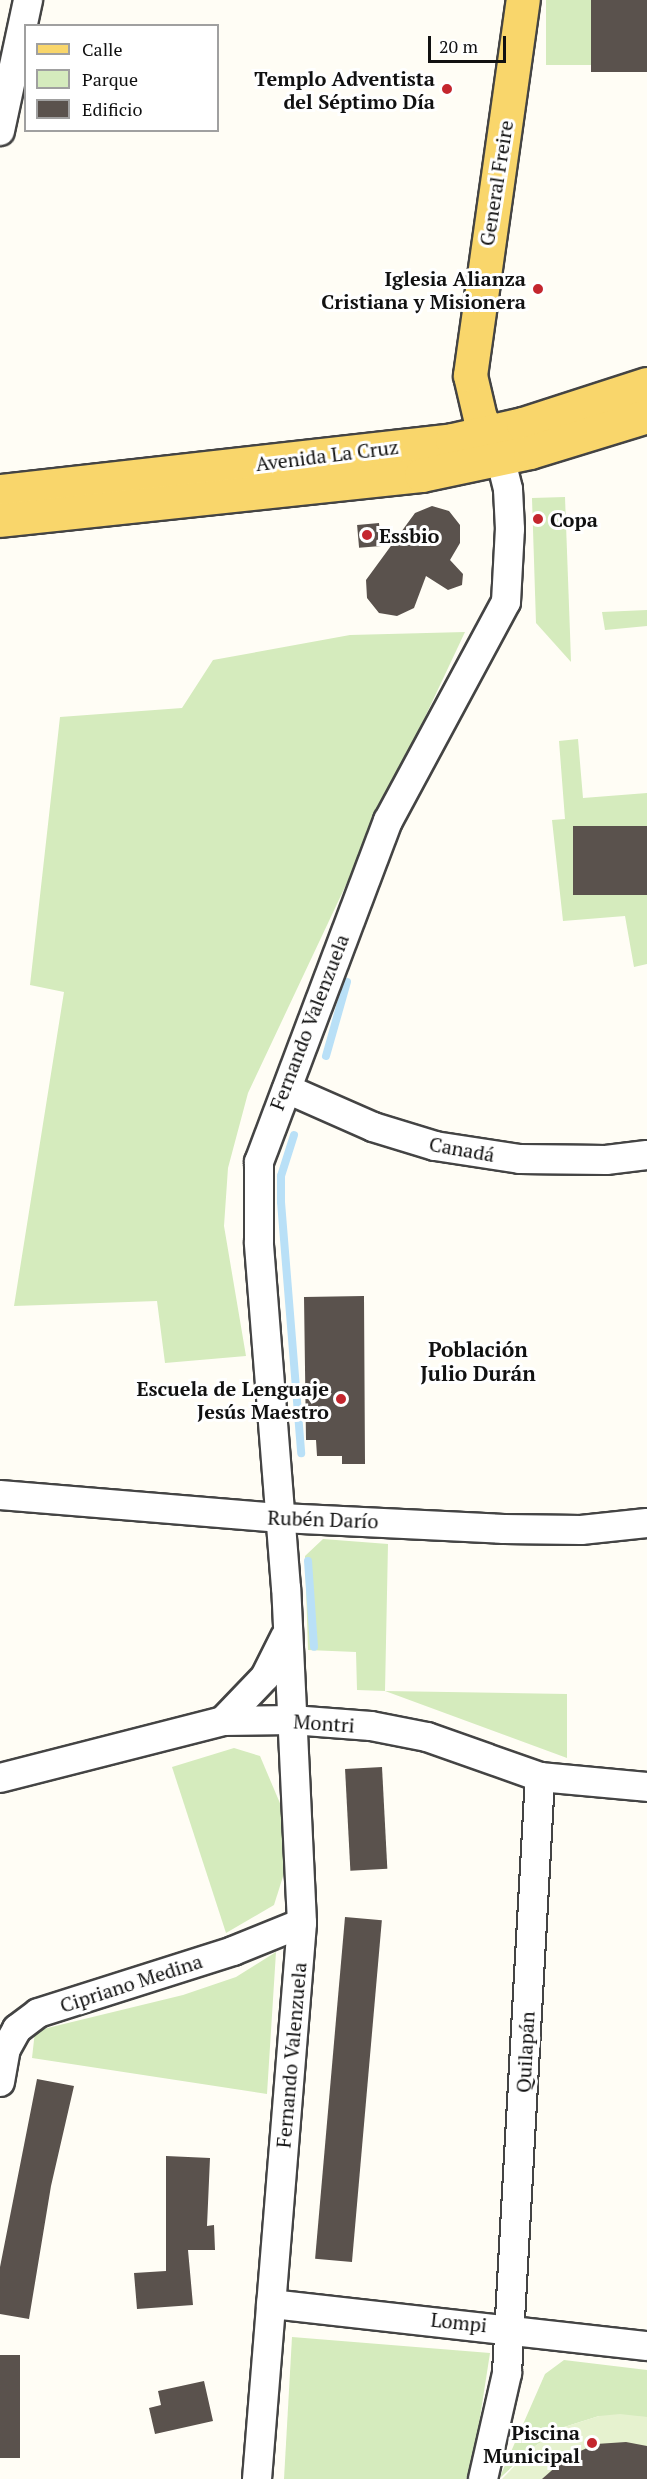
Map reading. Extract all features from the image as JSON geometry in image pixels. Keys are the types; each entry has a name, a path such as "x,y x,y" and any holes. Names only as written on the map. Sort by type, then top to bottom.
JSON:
{"main road":[{"name":"General Freire","path":"496,448 472,398 470,375 524,0"},
{"name":"Avenida La Cruz","path":"0,520 422,475 496,448 647,384"},
{"name":"Avenida La Cruz","path":"0,491 496,448 647,416"}],"street":[{"path":"0,131 28,0"},
{"name":"Fernando Valenzuela","path":"257,2479 302,1923 281,1518 257,1197 259,1162 270,1123 287,1089 329,969 388,821 506,602 510,529 508,489 496,448"},
{"name":"Canadá","path":"287,1089 373,1127 435,1146 520,1159 606,1160 647,1155"},
{"name":"Rubén Darío","path":"0,1495 281,1518 504,1529 581,1530 647,1523"},
{"name":"Fernando Valenzuela","path":"223,1721 266,1677 287,1631"},
{"name":"Montri","path":"0,1778 223,1721 292,1720 371,1726 427,1737 540,1777 647,1787"},
{"name":"Quilapán","path":"483,2479 500,2413 510,2328 540,1777"},
{"name":"Cipriano Medina","path":"0,2082 6,2049 17,2029 38,2013 233,1951 302,1923"},
{"name":"Lompi","path":"271,2304 510,2328 647,2346"}],"green space":[{"path":"546,0 591,0 591,65 546,65"},
{"path":"565,497 571,662 536,623 532,498"},
{"path":"647,610 647,626 605,630 602,612"},
{"path":"465,632 248,1093 228,1168 224,1226 246,1356 165,1363 157,1301 14,1306 64,992 30,985 60,717 182,708 213,660 350,635"},
{"path":"578,739 583,798 647,793 647,964 634,967 625,916 563,921 552,820 565,819 559,741"},
{"path":"323,1539 388,1544 385,1691 357,1690 356,1652 308,1650 305,1556"},
{"path":"385,1691 567,1694 567,1758"},
{"path":"234,1748 260,1756 282,1808 286,1867 274,1905 226,1933 172,1767"},
{"path":"276,1952 267,2094 32,2058 35,2031 183,1995 236,1977"},
{"path":"292,2337 490,2353 473,2462 466,2479 284,2479"},
{"path":"564,2360 647,2370 647,2417 599,2416 561,2428 531,2449 499,2479 545,2374"},
{"name":"Piscina Municipal","path":"620,2414 647,2417 647,2479 502,2479 531,2449 561,2428 599,2416"}],"building":[{"path":"591,0 647,0 647,72 591,72"},
{"path":"432,506 449,511 460,525 460,543 450,560 463,574 462,585 448,590 426,576 414,608 397,616 379,613 367,598 366,580 415,513"},
{"path":"379,523 381,546 359,548 357,525"},
{"path":"573,826 647,826 647,895 573,895"},
{"name":"Escuela de Lenguaje Jesús Maestro","path":"364,1296 365,1464 342,1464 342,1456 317,1456 316,1440 306,1440 304,1297"},
{"path":"382,1767 387,1869 350,1871 345,1769"},
{"path":"345,1917 382,1920 352,2262 315,2259"},
{"path":"37,2079 74,2086 51,2186 29,2319 0,2314 0,2267"},
{"path":"166,2156 210,2158 207,2226 214,2225 215,2250 188,2250 193,2305 137,2309 134,2273 166,2271"},
{"path":"0,2355 20,2355 20,2458 0,2458"},
{"path":"204,2381 213,2421 155,2434 149,2408 161,2405 158,2391"},
{"path":"626,2442 647,2446 647,2479 542,2479 567,2457 596,2444"}],"waterway":[{"path":"326,1056 347,982"},
{"path":"294,1135 281,1176 281,1202 301,1453"},
{"path":"308,1561 314,1647"}],"place":[{"name":"Templo Adventista del Séptimo Día","path":"447,89"},
{"name":"Iglesia Alianza Cristiana y Misionera","path":"538,289"},
{"name":"Copa","path":"538,519"},
{"name":"Essbio","path":"367,535"},
{"name":"Escuela de Lenguaje Jesús Maestro","path":"341,1399"},
{"name":"Piscina Municipal","path":"592,2443"}],"district":[{"name":"Población Julio Durán","path":"478,1361"}]}
